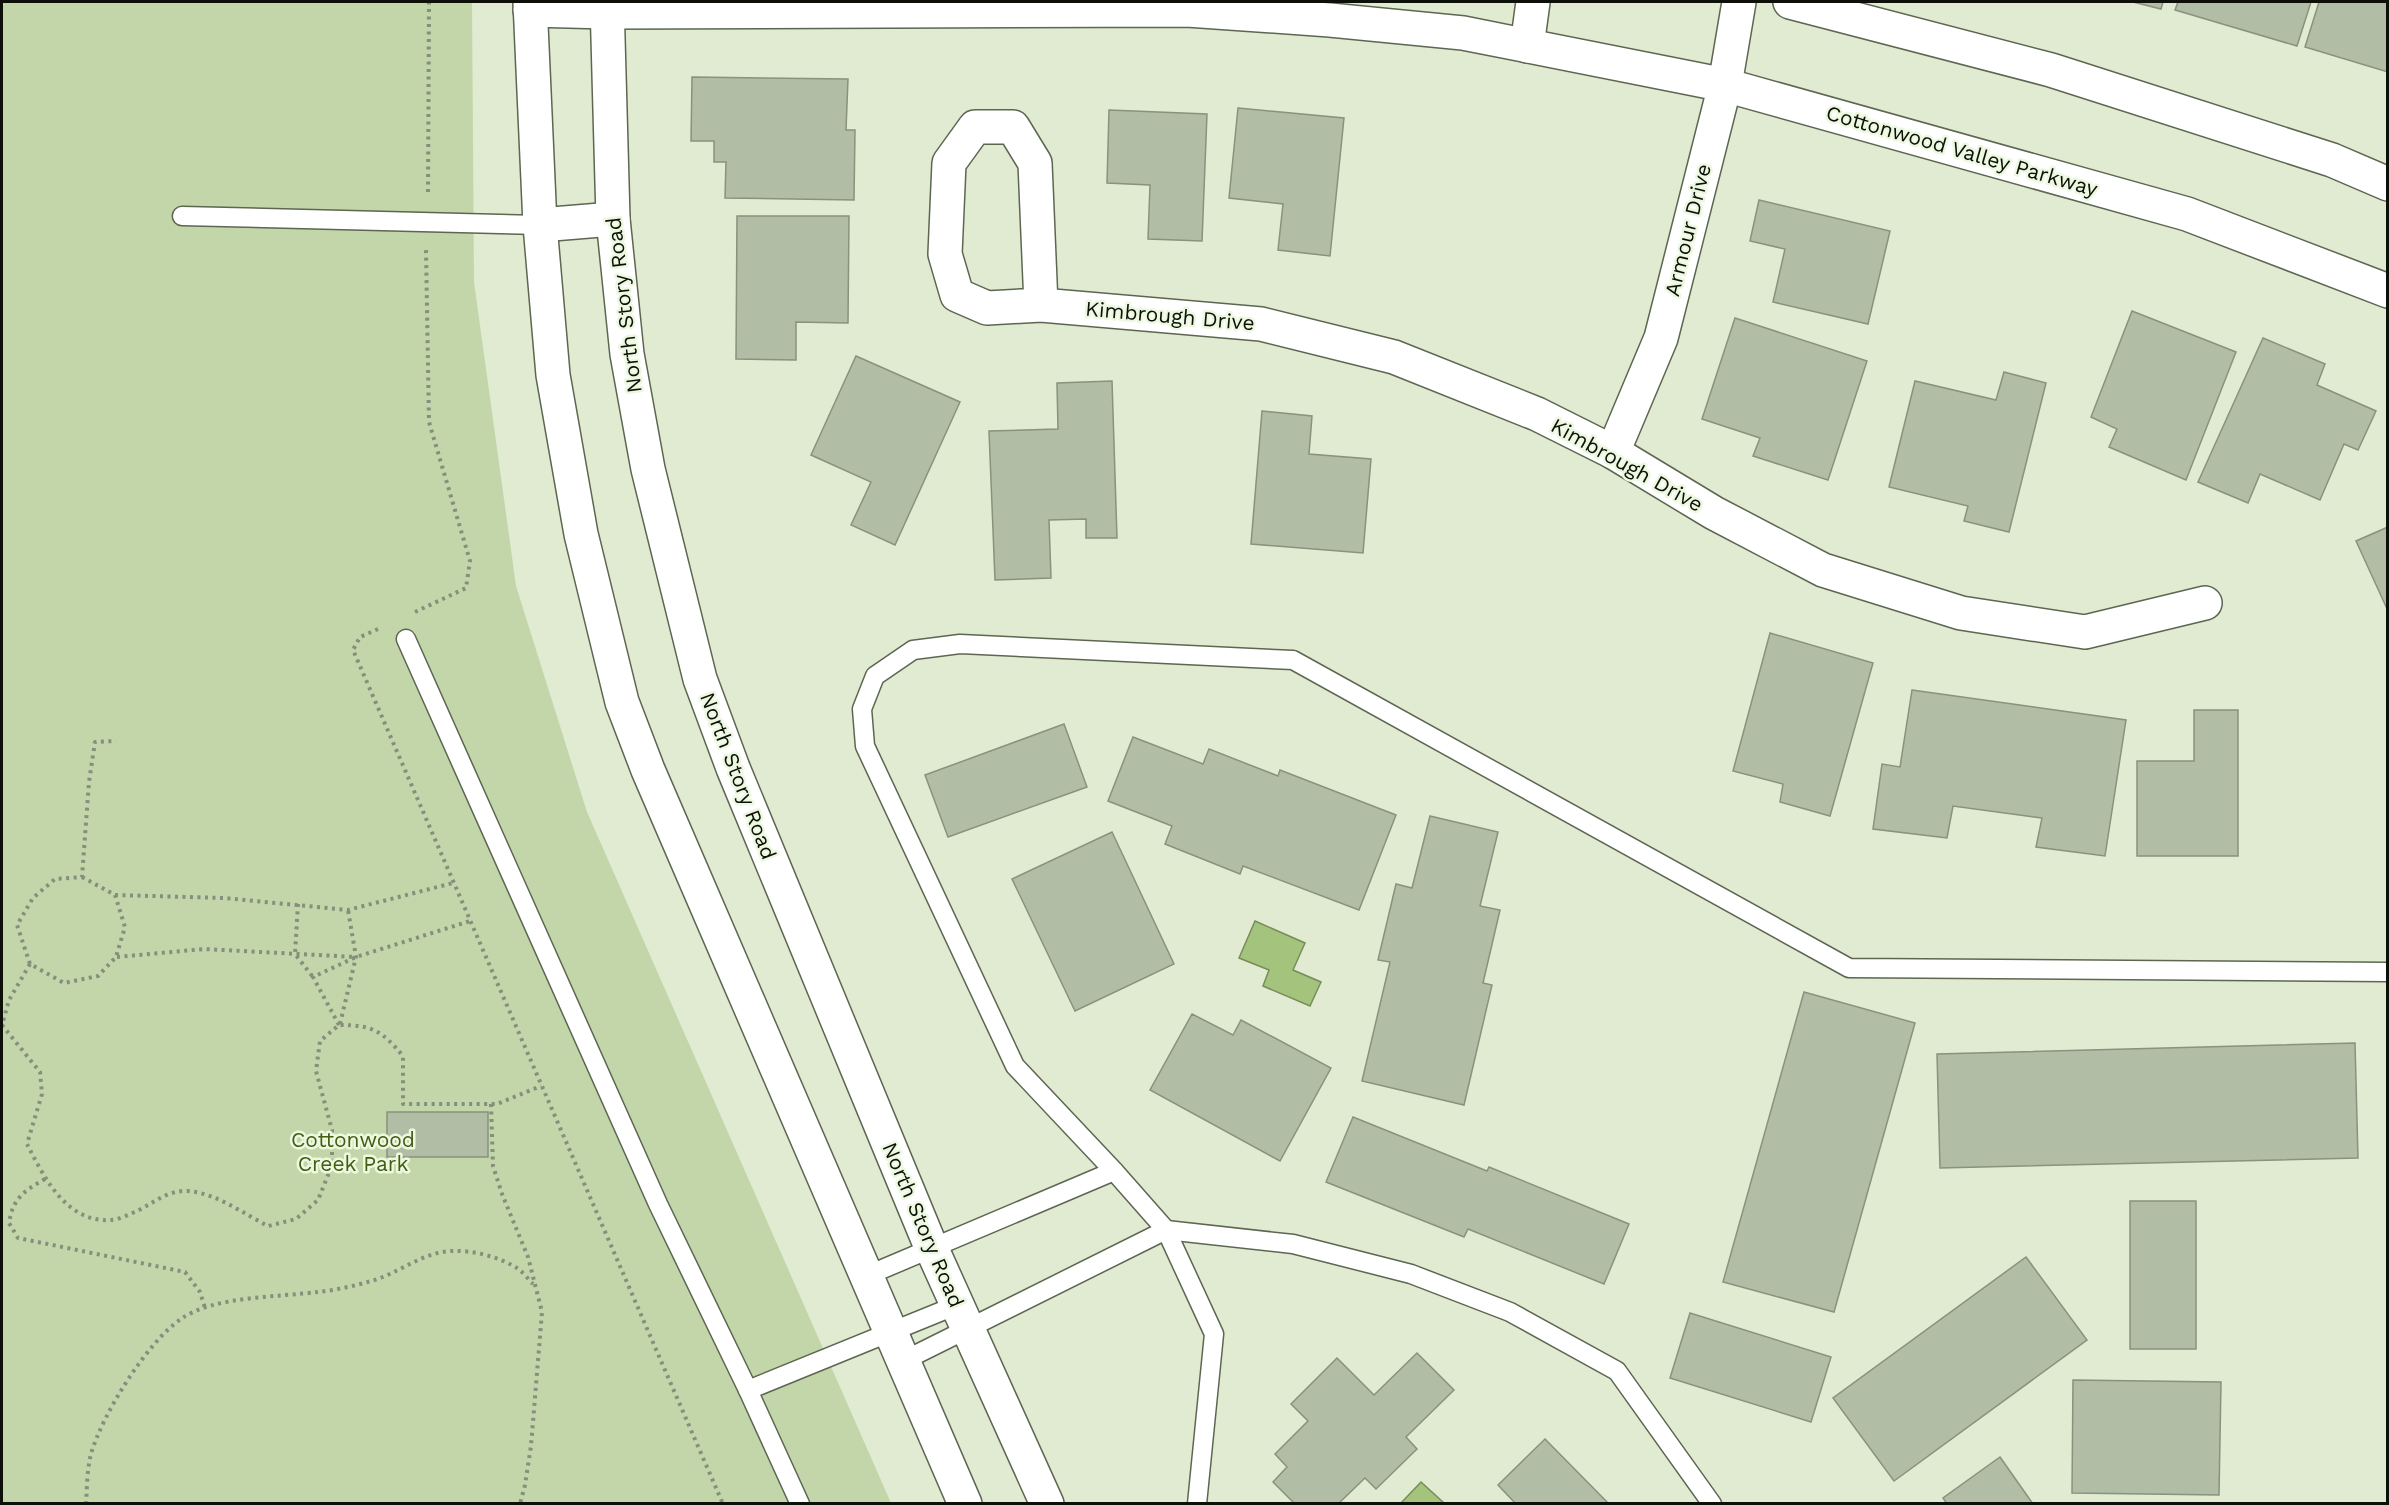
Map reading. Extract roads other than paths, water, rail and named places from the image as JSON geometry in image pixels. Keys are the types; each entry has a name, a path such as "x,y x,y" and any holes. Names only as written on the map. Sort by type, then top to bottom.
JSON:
{"street":[{"path":"1527,46 1533,2"},
{"name":"Armour Drive","path":"1613,452 1661,338 1725,85 1739,2"},
{"path":"1790,2 2051,70 2331,160 2388,184"},
{"path":"530,6 540,225 553,375 581,534 622,702 648,770 965,1503"},
{"name":"Cottonwood Valley Parkway","path":"530,6 955,6 1187,10 1211,7 1463,33 1725,85 2187,214 2388,291"},
{"name":"North Story Road","path":"607,7 613,219 627,354 648,469 700,679 733,768 931,1247 1047,1503"},
{"name":"Kimbrough Drive","path":"1041,305 1035,163 1013,128 975,128 949,163 945,254 957,295 987,308 1041,305 1261,324 1394,357 1537,414 1613,452 1714,513 1823,570 1961,613 2085,632 2205,603"},
{"path":"540,225 613,219"}],"lane":[{"path":"182,216 540,225"},
{"path":"406,639 658,1204 800,1503"},
{"path":"1197,1503 1214,1334 1166,1230 1015,1066 865,746 862,709 875,676 913,650 960,644 1293,660 1850,968 2388,972"},
{"path":"866,1276 1114,1171"},
{"path":"748,1390 897,1346 962,1316 1166,1230 1293,1244 1411,1274 1510,1312 1617,1371 1712,1503"},
{"path":"897,1346 962,1316"}],"park label":[{"name":"Cottonwood Creek Park","path":"353,1152"}]}
